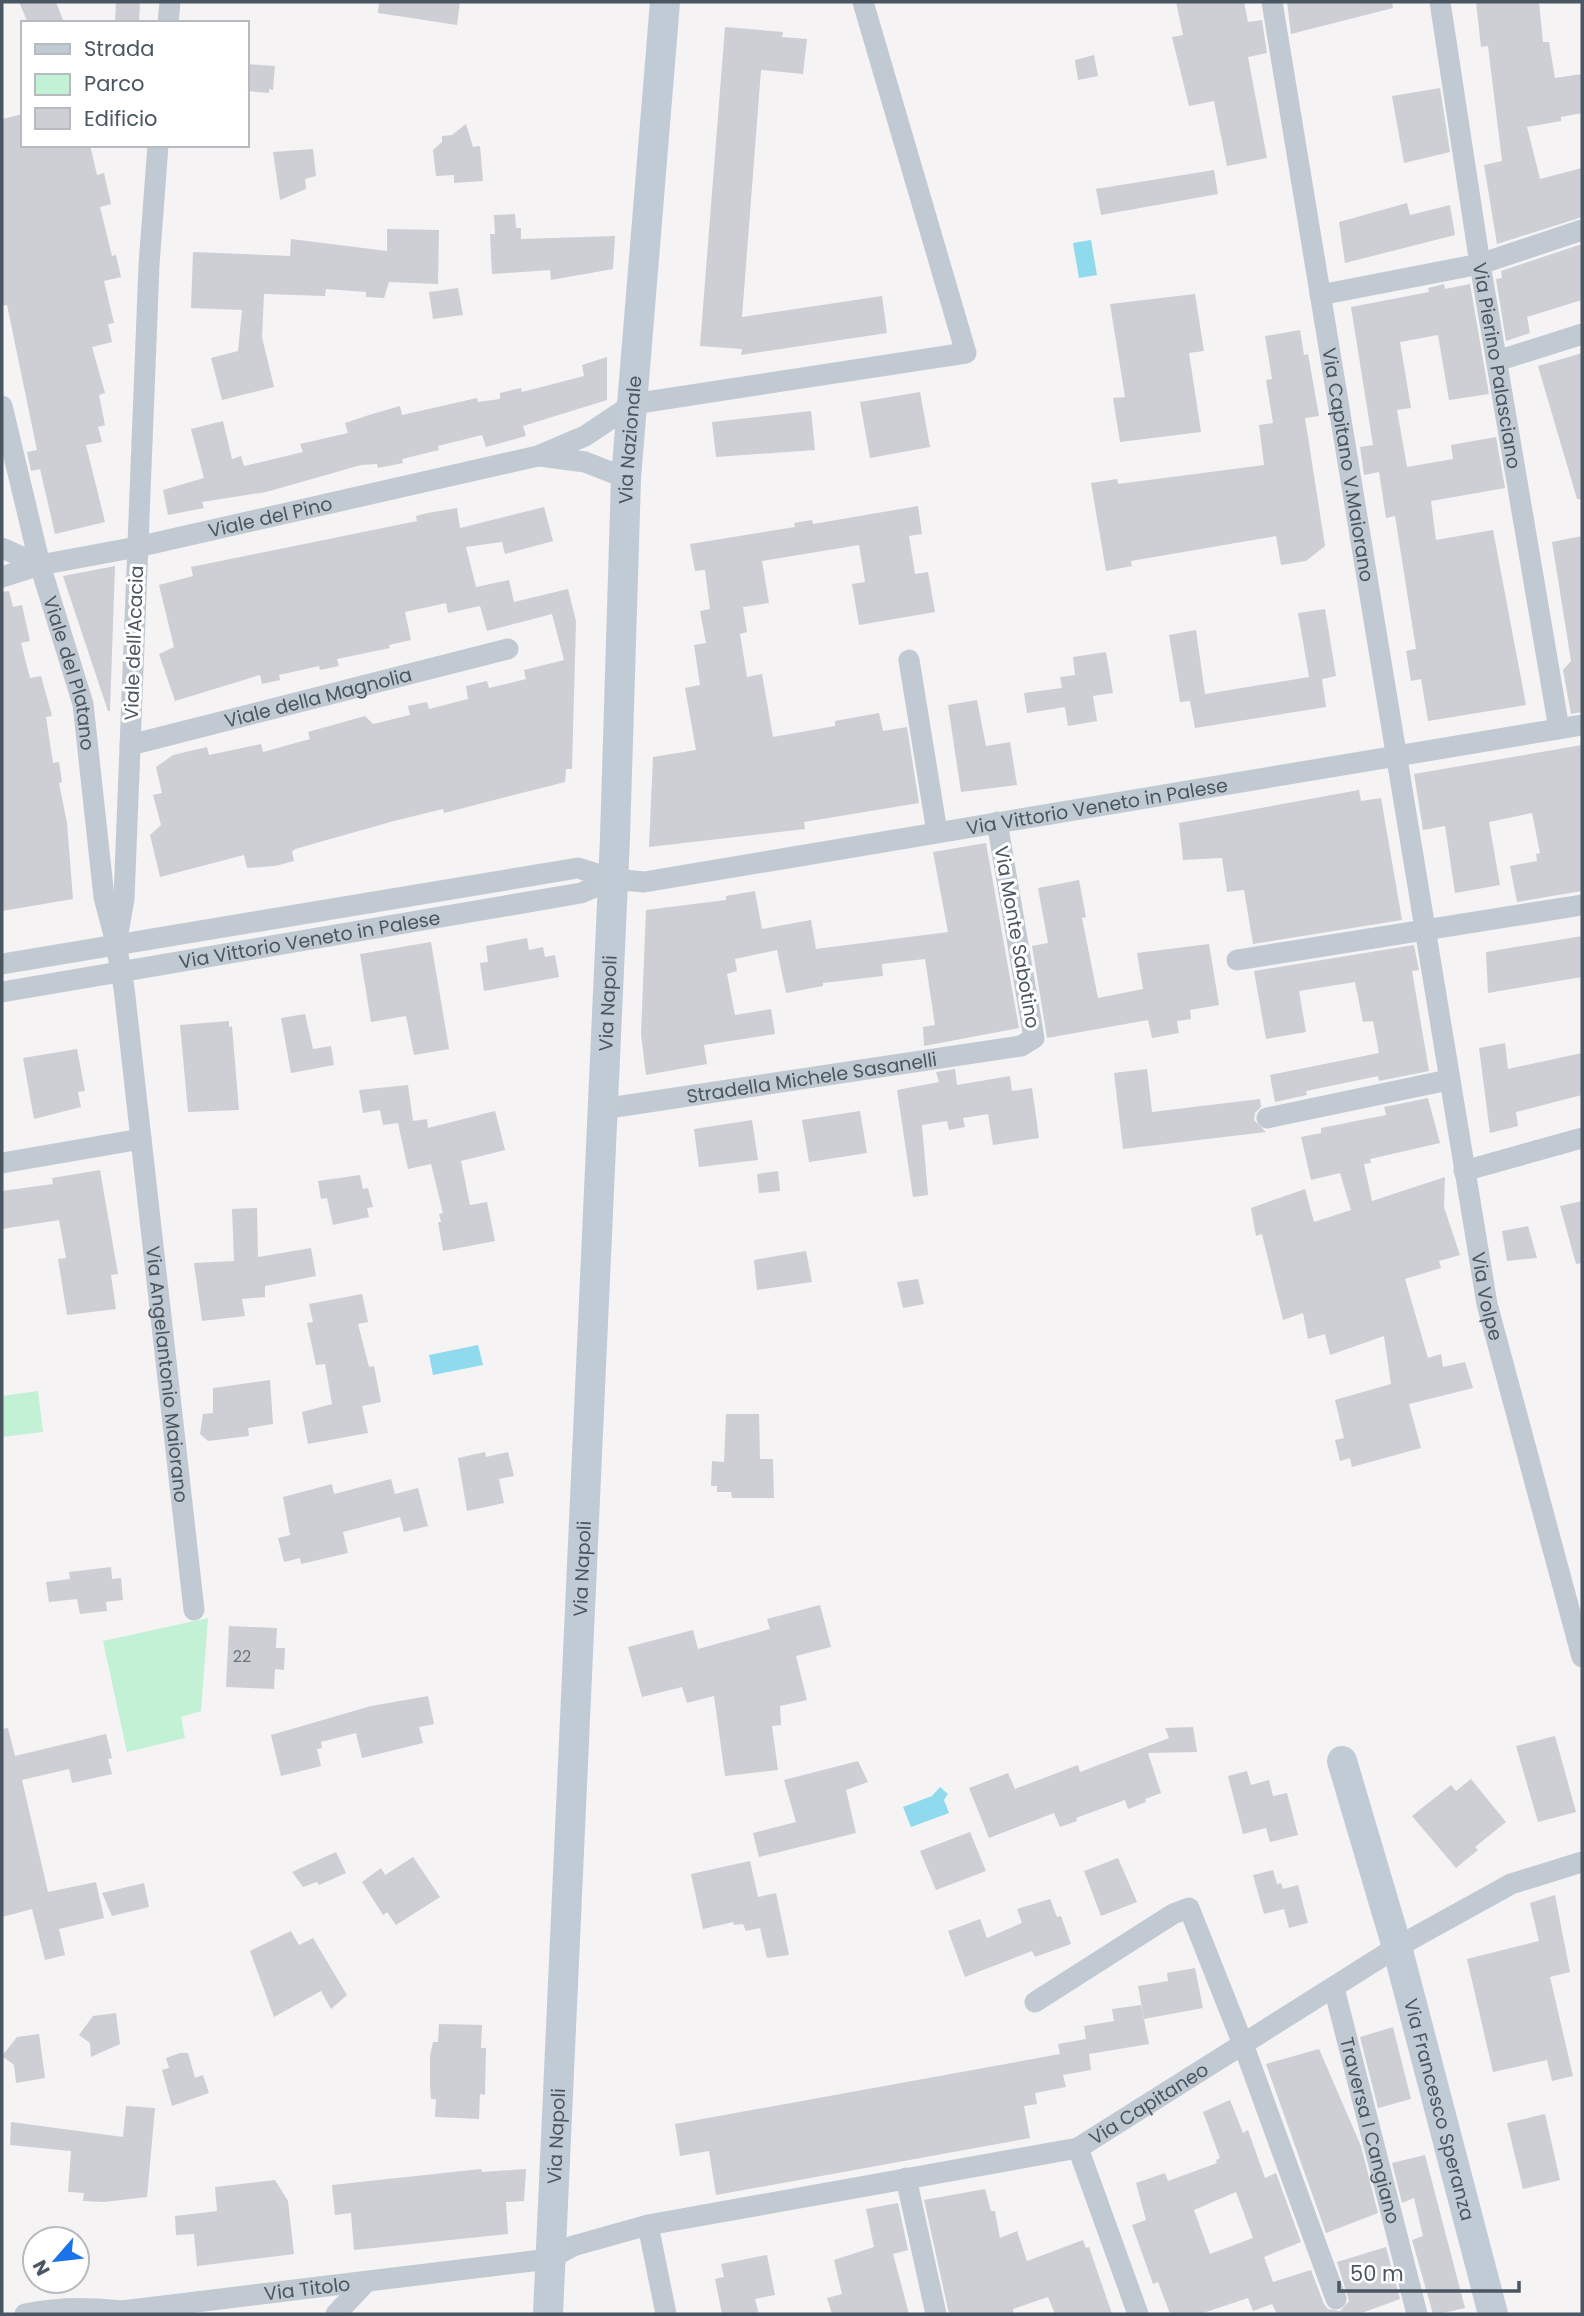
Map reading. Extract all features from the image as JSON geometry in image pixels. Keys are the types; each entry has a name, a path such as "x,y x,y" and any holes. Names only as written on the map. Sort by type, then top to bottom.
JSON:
{"street":[{"path":"168,21 170,2"},
{"name":"Via Nazionale","path":"613,879 626,478 665,2"},
{"path":"633,404 966,353 863,2"},
{"name":"Via Capitano V.Maiorano","path":"1272,2 1424,929"},
{"name":"Via Pierino Palasciano","path":"1440,2 1480,264 1559,729"},
{"name":"Viale dell'Acacia","path":"141,1139 122,972 116,944 124,899 149,265 158,147"},
{"path":"1320,295 1480,264 1582,230"},
{"path":"1497,361 1582,334"},
{"name":"Viale del Pino","path":"2,577 40,565 137,547 538,456 585,436 633,404"},
{"name":"Viale del Platano","path":"2,406 40,565 83,704 104,897 116,944"},
{"name":"Viale del Pino","path":"538,456 585,463 626,478"},
{"path":"2,548 40,565"},
{"name":"Viale della Magnolia","path":"130,746 509,649"},
{"path":"908,660 937,832"},
{"name":"Via Vittorio Veneto in Palese","path":"2,964 578,867 613,879 644,882 1582,725"},
{"name":"Via Monte Sabotino","path":"997,821 1034,1038 1021,1046"},
{"name":"Via Vittorio Veneto in Palese","path":"2,992 581,893 613,879"},
{"name":"Via Napoli","path":"548,2314 613,879"},
{"path":"1237,960 1582,905"},
{"name":"Via Volpe","path":"1424,929 1487,1304 1582,1657"},
{"name":"Stradella Michele Sasanelli","path":"602,1109 1021,1046"},
{"path":"1267,1118 1448,1080"},
{"path":"1464,1171 1582,1138"},
{"path":"2,1163 141,1139"},
{"name":"Via Angelantonio Maiorano","path":"141,1139 194,1610"},
{"name":"Via Francesco Speranza","path":"1342,1761 1397,1947 1493,2314"},
{"name":"Via Capitaneo","path":"549,2259 573,2246 648,2225 1078,2148 1397,1947 1511,1884 1582,1862"},
{"path":"1035,2002 1173,1914 1189,1908 1243,2044 1336,2299"},
{"name":"Traversa I Cangiano","path":"1334,1988 1417,2314"},
{"path":"1078,2148 1138,2314"},
{"path":"906,2178 936,2314"},
{"path":"648,2225 666,2314"},
{"name":"Via Titolo","path":"25,2314 54,2308 118,2313 549,2259"},
{"name":"Via Titolo","path":"336,2314 366,2282"}],"green space":[{"path":"38,1391 43,1432 2,1437 2,1396"},
{"path":"208,1618 201,1711 181,1717 185,1738 127,1752 103,1641"}],"water":[{"path":"1091,240 1097,275 1079,278 1073,243"},
{"path":"478,1345 483,1365 433,1375 429,1355"},
{"path":"940,1787 948,1794 944,1800 949,1813 911,1827 903,1807 932,1796"}],"building":[{"path":"19,2 56,2 63,21 27,21"},
{"path":"116,2 140,2 139,21 115,21"},
{"path":"379,2 460,2 457,25 378,13"},
{"path":"1176,2 1244,2 1248,22 1262,20 1267,53 1248,57 1267,158 1227,166 1214,101 1189,106 1172,37 1183,35"},
{"path":"1287,2 1392,2 1393,8 1291,34"},
{"path":"1476,2 1539,2 1543,42 1549,42 1555,78 1582,74 1582,113 1561,117 1561,121 1527,127 1540,179 1582,168 1582,217 1497,244 1484,165 1502,161 1488,46 1481,47"},
{"path":"725,27 783,32 782,37 807,39 803,74 761,70 742,317 882,296 887,333 741,355 742,349 700,346"},
{"path":"1094,55 1098,76 1078,80 1075,60"},
{"path":"248,64 275,66 273,90 269,89 269,93 248,91"},
{"path":"1440,88 1450,152 1404,163 1392,96"},
{"path":"21,114 21,147 90,147 97,175 104,173 111,204 100,207 112,256 116,255 121,277 104,281 114,323 108,324 112,342 92,347 105,393 99,395 105,425 98,427 102,442 86,445 105,522 55,534 40,469 31,471 27,452 37,450 7,305 2,306 2,119"},
{"path":"466,124 473,147 480,146 483,181 454,183 454,175 436,176 433,150 442,142 442,136 452,135"},
{"path":"313,149 316,176 305,179 306,189 280,200 273,152"},
{"path":"1214,170 1218,194 1101,215 1096,189"},
{"path":"1407,203 1410,215 1450,205 1455,235 1345,263 1339,222"},
{"path":"515,214 516,228 521,228 521,239 615,236 613,269 551,280 550,270 492,274 490,234 495,234 494,215"},
{"path":"387,229 439,230 438,284 389,282 384,298 366,297 366,292 326,289 325,296 264,294 262,337 274,387 222,400 211,358 238,351 242,310 191,308 193,252 290,256 291,239 387,251"},
{"path":"1582,244 1582,300 1527,317 1530,333 1506,341 1496,279 1502,278 1501,271"},
{"path":"1444,284 1445,289 1470,284 1489,394 1449,400 1438,335 1400,342 1411,408 1397,410 1407,467 1453,459 1451,445 1496,437 1505,488 1431,501 1436,540 1493,530 1526,705 1428,721 1421,679 1411,681 1406,651 1416,649 1395,516 1386,518 1379,472 1364,475 1360,447 1373,445 1351,307 1429,292 1428,288"},
{"path":"458,288 463,315 433,319 429,292"},
{"path":"1195,294 1204,351 1189,353 1201,432 1120,442 1113,398 1125,397 1110,304"},
{"path":"1300,330 1304,355 1308,354 1319,416 1305,418 1325,546 1306,561 1281,565 1276,536 1131,561 1132,566 1106,571 1091,483 1117,479 1118,484 1264,465 1259,425 1273,423 1266,380 1272,379 1265,336"},
{"path":"1582,353 1582,499 1577,499 1538,366"},
{"path":"607,357 607,400 523,426 526,436 486,447 482,435 438,446 439,450 402,459 403,463 378,468 377,464 361,465 266,492 202,502 204,508 168,515 163,490 204,478 191,429 223,421 232,459 241,456 244,466 303,452 300,444 348,433 345,423 369,415 400,406 402,415 477,398 478,402 500,399 500,393 521,388 522,392 584,376 582,365"},
{"path":"920,392 930,447 870,458 860,402"},
{"path":"811,411 815,450 716,457 712,422"},
{"path":"918,506 922,534 909,536 915,574 928,572 935,612 859,625 852,584 865,582 859,545 762,561 769,603 743,607 747,632 740,634 747,677 762,674 773,737 835,726 835,721 879,713 883,731 907,727 919,803 804,822 805,829 649,847 653,757 696,750 685,688 700,685 694,645 706,643 700,611 710,609 705,570 695,571 690,544 795,527 794,523 812,520 813,524"},
{"path":"544,507 553,541 505,554 502,542 466,547 476,587 509,580 514,602 568,589 576,621 572,769 566,769 565,782 444,813 443,809 394,821 295,849 292,852 294,861 275,866 247,868 244,855 160,877 150,835 161,825 153,795 162,793 156,767 173,755 207,747 209,755 261,744 263,752 310,739 308,732 365,716 373,724 410,715 408,706 427,702 429,709 468,699 466,686 487,681 489,688 526,679 524,670 564,660 552,614 487,631 480,606 448,613 446,603 405,612 411,640 389,645 390,648 337,659 339,666 320,670 319,666 279,675 280,680 262,684 260,675 175,701 159,654 174,647 159,585 193,576 191,567 417,521 416,516 428,513 457,508 460,528"},
{"path":"1582,536 1582,712 1571,714 1563,670 1571,661 1552,542"},
{"path":"115,566 110,711 108,711 63,576"},
{"path":"9,591 13,607 22,605 30,641 21,643 30,678 41,676 52,716 46,717 53,763 59,762 62,782 59,783 67,823 73,899 2,911 2,592"},
{"path":"1325,609 1336,676 1322,679 1326,707 1195,728 1190,701 1180,702 1169,635 1196,630 1205,694 1309,677 1298,613"},
{"path":"1106,652 1113,693 1093,696 1097,721 1068,726 1065,707 1027,713 1024,693 1062,688 1060,677 1075,675 1073,657"},
{"path":"977,700 986,746 1010,742 1017,785 961,792 948,705"},
{"path":"1582,745 1582,891 1517,902 1510,866 1537,861 1536,854 1540,853 1532,813 1489,822 1500,885 1455,893 1445,826 1423,830 1414,774"},
{"path":"1359,790 1361,801 1381,798 1402,920 1253,944 1244,890 1227,892 1222,858 1183,860 1179,823"},
{"path":"986,843 1019,1028 924,1046 923,1027 935,1025 925,959 882,964 883,976 823,983 823,986 786,993 777,950 735,959 737,971 727,974 735,1015 771,1009 775,1034 704,1045 707,1064 646,1075 641,1034 646,910 726,900 726,896 755,891 762,929 811,920 816,949 948,932 933,852"},
{"path":"1079,880 1086,917 1082,918 1098,998 1143,989 1137,953 1209,944 1219,1005 1190,1010 1191,1019 1177,1021 1179,1033 1152,1038 1148,1020 1047,1038 1032,946 1048,943 1038,888"},
{"path":"1582,936 1582,977 1488,993 1486,952"},
{"path":"527,938 529,950 543,947 545,957 555,955 559,977 484,991 480,963 488,962 486,946"},
{"path":"431,942 449,1049 414,1055 406,1016 371,1022 360,954"},
{"path":"1414,945 1419,970 1412,971 1429,1071 1379,1081 1378,1076 1306,1091 1307,1095 1275,1102 1270,1075 1379,1053 1373,1021 1363,1022 1355,982 1299,991 1306,1032 1266,1039 1254,971"},
{"path":"305,1014 313,1049 331,1046 334,1065 291,1073 281,1018"},
{"path":"229,1021 229,1027 232,1026 239,1110 188,1112 180,1025"},
{"path":"1505,1043 1508,1069 1582,1053 1582,1095 1516,1112 1518,1126 1490,1133 1479,1048"},
{"path":"77,1049 85,1091 78,1092 81,1107 34,1119 23,1058"},
{"path":"955,1069 957,1085 1010,1076 1012,1091 1032,1088 1039,1138 993,1145 988,1114 963,1118 965,1127 949,1130 947,1121 922,1125 928,1195 913,1197 897,1090 939,1082 936,1072"},
{"path":"1147,1069 1152,1112 1260,1099 1261,1107 1255,1113 1254,1120 1266,1132 1123,1149 1114,1073"},
{"path":"408,1085 413,1121 427,1119 428,1128 495,1111 505,1150 461,1161 470,1205 487,1202 495,1241 443,1251 438,1222 441,1222 439,1214 443,1213 431,1164 408,1169 398,1123 383,1125 380,1110 363,1113 359,1090"},
{"path":"1428,1098 1440,1143 1370,1159 1371,1163 1364,1164 1372,1201 1445,1177 1444,1207 1460,1255 1439,1261 1441,1268 1405,1279 1428,1358 1441,1354 1443,1367 1465,1362 1473,1388 1409,1404 1421,1448 1352,1467 1350,1458 1340,1461 1335,1440 1344,1438 1335,1400 1391,1384 1384,1336 1330,1355 1325,1334 1308,1339 1303,1313 1283,1320 1262,1234 1256,1236 1251,1208 1305,1189 1314,1222 1351,1210 1340,1173 1311,1180 1301,1137 1321,1133 1321,1128 1386,1115 1384,1107"},
{"path":"860,1111 867,1153 809,1162 802,1120"},
{"path":"752,1120 758,1160 699,1167 694,1129"},
{"path":"100,1170 118,1274 111,1275 116,1309 67,1315 58,1259 66,1258 59,1220 2,1229 2,1191 53,1184 52,1178"},
{"path":"778,1171 780,1191 759,1193 757,1174"},
{"path":"360,1175 363,1189 368,1188 373,1207 367,1208 369,1217 333,1225 327,1198 321,1199 318,1181"},
{"path":"1582,1201 1582,1263 1576,1264 1560,1206"},
{"path":"257,1208 258,1257 311,1248 316,1276 265,1286 265,1297 242,1299 245,1316 202,1321 194,1263 234,1261 232,1209"},
{"path":"1528,1226 1537,1258 1507,1261 1502,1231"},
{"path":"806,1251 812,1282 757,1290 754,1260"},
{"path":"918,1279 924,1304 903,1308 897,1282"},
{"path":"362,1294 368,1322 358,1324 369,1367 374,1366 381,1402 362,1406 368,1433 308,1444 302,1412 332,1404 325,1364 316,1365 307,1323 313,1322 309,1304"},
{"path":"270,1380 273,1424 248,1428 249,1436 208,1441 200,1434 203,1414 213,1413 213,1388"},
{"path":"726,1414 759,1414 760,1459 773,1459 774,1498 732,1498 731,1492 717,1492 717,1486 711,1486 712,1461 724,1462"},
{"path":"485,1452 486,1457 508,1452 514,1476 499,1479 504,1503 467,1511 458,1458"},
{"path":"391,1479 395,1494 418,1488 428,1526 404,1532 400,1517 343,1532 348,1553 301,1564 300,1558 284,1562 278,1538 290,1535 283,1497 332,1484 334,1494"},
{"path":"111,1567 112,1579 121,1578 123,1600 106,1602 107,1611 80,1614 77,1599 49,1602 46,1582 70,1579 69,1572"},
{"path":"820,1605 831,1647 796,1656 807,1700 780,1706 781,1725 772,1726 778,1770 725,1776 714,1696 687,1703 682,1687 642,1697 628,1647 693,1630 698,1649 770,1629 767,1619"},
{"path":"229,1626 277,1628 276,1648 285,1648 284,1670 275,1669 274,1689 226,1687"},
{"path":"428,1696 434,1724 419,1727 423,1743 362,1758 356,1733 321,1742 322,1748 317,1749 321,1766 281,1776 271,1735 371,1706"},
{"path":"1193,1727 1197,1752 1148,1753 1161,1793 1145,1799 1146,1802 1128,1809 1125,1800 1076,1818 1077,1821 1060,1827 1054,1813 989,1838 969,1788 1008,1773 1015,1789 1078,1765 1080,1772 1169,1738 1165,1728"},
{"path":"8,1728 15,1756 106,1734 112,1758 108,1759 112,1774 72,1783 69,1769 22,1780 48,1892 96,1882 104,1918 59,1929 65,1955 45,1960 32,1909 2,1917 2,1729"},
{"path":"1555,1736 1576,1812 1538,1822 1516,1746"},
{"path":"858,1761 868,1782 846,1790 856,1833 759,1857 753,1833 796,1822 784,1780"},
{"path":"1247,1771 1251,1785 1269,1780 1273,1796 1287,1793 1298,1835 1270,1842 1266,1828 1243,1834 1228,1776"},
{"path":"1471,1779 1506,1822 1475,1847 1478,1850 1456,1868 1412,1816 1451,1785 1456,1791"},
{"path":"970,1832 986,1871 936,1890 920,1851"},
{"path":"336,1852 346,1873 319,1885 317,1882 303,1887 292,1872"},
{"path":"413,1857 440,1897 396,1925 387,1912 383,1915 362,1882 381,1868 385,1875"},
{"path":"1118,1858 1137,1902 1101,1916 1084,1871"},
{"path":"750,1861 758,1897 776,1893 789,1955 767,1958 760,1928 746,1931 743,1924 734,1925 733,1922 703,1929 691,1874"},
{"path":"1273,1870 1277,1884 1281,1883 1283,1889 1298,1885 1308,1923 1289,1928 1284,1909 1264,1914 1253,1875"},
{"path":"144,1883 149,1907 112,1916 102,1893"},
{"path":"1555,1895 1570,1972 1550,1977 1573,2076 1552,2081 1547,2060 1493,2072 1467,1959 1539,1941 1530,1903"},
{"path":"1050,1899 1057,1917 1061,1916 1071,1944 1035,1957 1032,1951 965,1977 948,1931 980,1919 987,1938 1022,1923 1017,1909"},
{"path":"291,1931 299,1945 313,1938 347,1995 331,2009 321,1991 274,2017 250,1951"},
{"path":"1195,1968 1203,2008 1144,2019 1138,1986 1168,1981 1167,1973"},
{"path":"1141,2005 1149,2044 1089,2054 1091,2070 1063,2075 1066,2087 1035,2093 1037,2104 1024,2106 1030,2138 716,2195 709,2151 680,2156 675,2124 1060,2054 1058,2044 1086,2039 1084,2026 1114,2021 1112,2009"},
{"path":"116,2013 120,2044 91,2057 90,2043 79,2035 93,2016"},
{"path":"439,2024 482,2025 481,2048 486,2048 485,2095 480,2094 479,2119 435,2117 436,2099 431,2099 430,2056 433,2042 438,2042"},
{"path":"1393,2027 1411,2099 1378,2108 1360,2037"},
{"path":"39,2034 45,2078 16,2083 14,2065 2,2056 17,2037"},
{"path":"1319,2049 1361,2146 1378,2213 1326,2233 1266,2064"},
{"path":"188,2053 195,2078 203,2075 209,2093 172,2106 162,2070 169,2068 166,2058"},
{"path":"1230,2100 1243,2133 1248,2130 1265,2178 1276,2173 1301,2242 1264,2257 1273,2282 1311,2270 1324,2304 1328,2309 1340,2311 1349,2301 1337,2262 1386,2247 1400,2299 1359,2314 1277,2314 1272,2304 1253,2311 1248,2298 1200,2314 1170,2314 1158,2282 1153,2284 1132,2225 1146,2220 1136,2183 1165,2173 1168,2181 1217,2163 1216,2160 1220,2158 1203,2112","holes":["1236,2192 1253,2238 1210,2254 1194,2210"]},
{"path":"126,2106 155,2108 147,2197 104,2202 83,2201 84,2193 68,2192 71,2151 10,2145 11,2122 123,2137"},
{"path":"1545,2114 1560,2180 1523,2189 1507,2123"},
{"path":"1425,2155 1465,2308 1439,2314 1433,2314 1412,2240 1423,2236 1414,2198 1402,2203 1392,2163"},
{"path":"481,2169 482,2172 526,2169 524,2201 506,2202 508,2234 354,2250 351,2213 335,2215 332,2185"},
{"path":"275,2180 288,2201 294,2254 197,2266 194,2234 176,2235 175,2216 217,2211 215,2187"},
{"path":"985,2189 991,2211 995,2211 1000,2238 1017,2231 1027,2261 1083,2240 1086,2248 1089,2247 1112,2314 1055,2314 1048,2297 1013,2309 1014,2314 949,2314 924,2200"},
{"path":"898,2203 908,2250 893,2254 909,2314 832,2314 827,2298 842,2294 834,2260 874,2247 866,2209"},
{"path":"767,2255 775,2295 755,2299 759,2314 722,2314 715,2279 724,2277 721,2264"}]}
